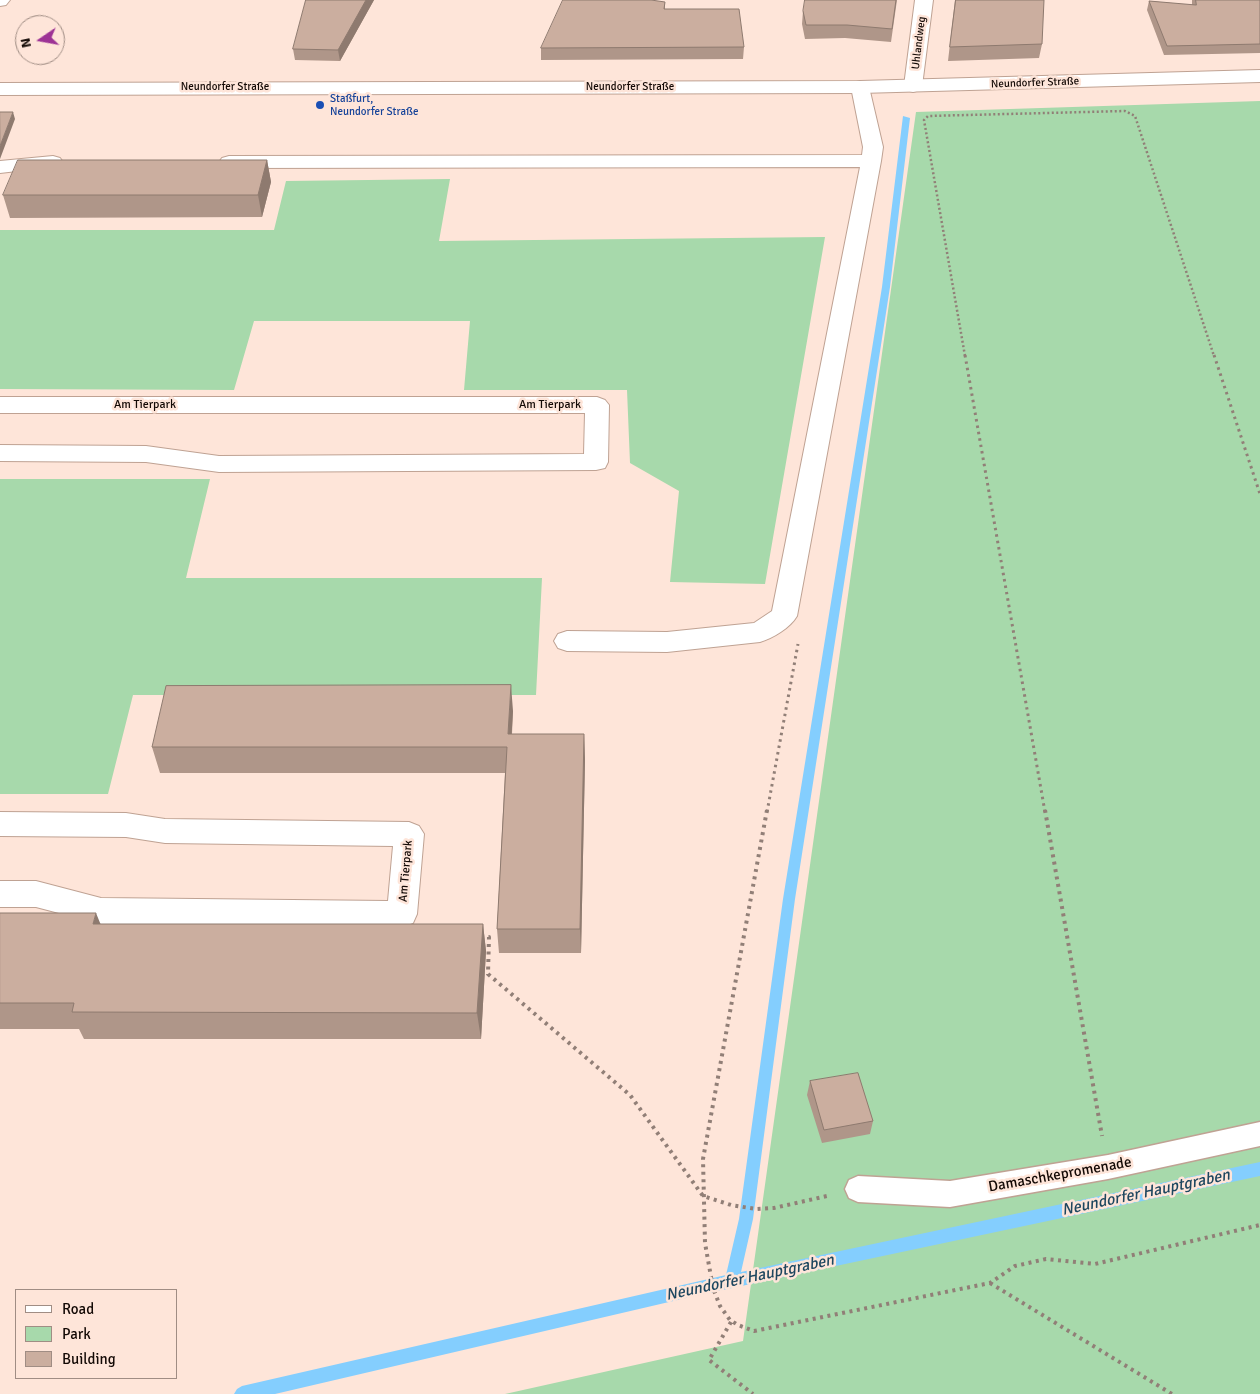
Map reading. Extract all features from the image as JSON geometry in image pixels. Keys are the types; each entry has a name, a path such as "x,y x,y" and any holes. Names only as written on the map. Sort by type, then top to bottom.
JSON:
{"street":[{"name":"Uhlandweg","path":"914,86 924,0"},
{"name":"Neundorfer Straße","path":"0,89 860,87 1260,76"},
{"path":"567,641 667,642 760,632 784,616 871,161 873,147 860,87"},
{"path":"212,162 871,161"},
{"path":"0,168 42,162 72,162"},
{"name":"Am Tierpark","path":"0,405 597,405 596,462 219,464 146,454 0,453"},
{"name":"Am Tierpark","path":"0,824 126,824 165,831 409,834 402,914 101,911 36,894 0,894"}],"lane":[{"name":"Damaschkepromenade","path":"858,1189 950,1194 1108,1167 1260,1134"}],"path":[{"path":"1108,1167 924,120 928,116 1125,111 1135,116 1260,494"},
{"path":"799,638 703,1159 707,1264 718,1302 731,1322 754,1331 990,1283 1015,1266 1046,1259 1095,1264 1260,1225"},
{"path":"480,937 489,937 488,974 630,1095 703,1196 731,1205 756,1209 774,1208 858,1189"},
{"path":"990,1283 1172,1394"},
{"path":"731,1322 709,1360 753,1394"}],"green space":[{"path":"1260,101 1260,1394 505,1394 743,1341 916,112"},
{"path":"450,179 439,241 825,237 765,584 670,582 679,491 630,463 627,390 464,390 470,321 254,321 234,390 0,389 0,230 274,230 286,181"},
{"path":"0,479 210,479 186,578 542,578 536,695 133,695 108,794 0,794"}],"building":[{"path":"306,0 366,0 338,50 293,49"},
{"path":"563,0 651,0 665,2 664,9 739,9 744,47 541,48"},
{"path":"805,0 896,0 892,29 847,25 806,25 803,11"},
{"path":"956,0 1044,0 1042,44 950,47"},
{"path":"1196,0 1260,0 1260,44 1167,46 1149,1 1196,5"},
{"path":"0,112 13,112 0,146"},
{"path":"18,160 267,160 258,195 3,195"},
{"path":"511,685 508,734 584,734 580,929 497,929 507,747 152,747 166,686"},
{"path":"0,913 96,913 93,924 483,924 477,1013 72,1012 74,1003 0,1003"},
{"path":"858,1073 873,1121 824,1130 810,1081"}],"waterway":[{"path":"732,1281 746,1219 789,899 886,287 906,118"},
{"name":"Neundorfer Hauptgraben","path":"732,1281 1260,1169"},
{"name":"Neundorfer Hauptgraben","path":"242,1394 732,1281"}],"place":[{"name":"Staßfurt, Neundorfer Straße","path":"320,105"}]}
